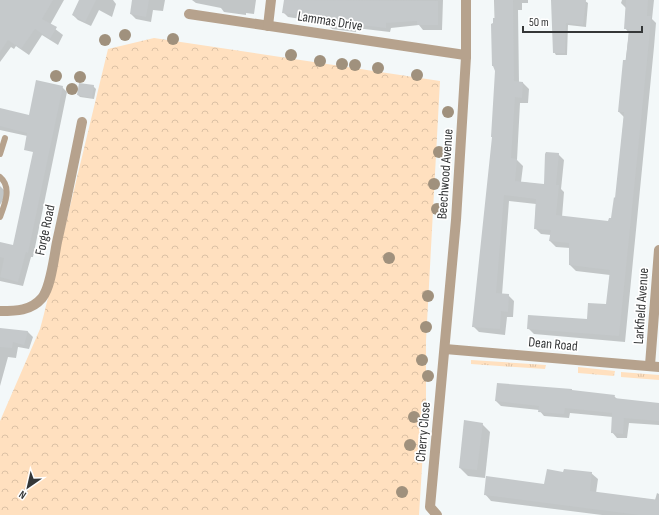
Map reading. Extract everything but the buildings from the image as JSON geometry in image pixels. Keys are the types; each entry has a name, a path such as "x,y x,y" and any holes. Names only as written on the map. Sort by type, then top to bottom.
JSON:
{"street":[{"path":"268,26 271,0"},
{"name":"Beechwood Avenue","path":"445,349 466,57 466,0"},
{"name":"Lammas Drive","path":"189,14 465,55 466,57"},
{"name":"Forge Road","path":"0,311 18,311 28,308 36,304 43,296 53,263 82,122"},
{"name":"Larkfield Avenue","path":"655,366 659,250"},
{"name":"Dean Road","path":"445,349 655,366"},
{"name":"Cherry Close","path":"437,515 430,507 445,349"}],"lane":[{"path":"0,154 5,138"},
{"path":"0,177 6,184 6,200 0,217"}],"green space":[{"path":"154,38 440,81 426,341 426,403 419,515 0,515 0,421 40,329 108,49"},
{"path":"471,360 546,365 545,369 471,364"},
{"path":"578,367 615,371 614,376 578,373"},
{"path":"621,372 659,375 659,380 621,377"}]}
